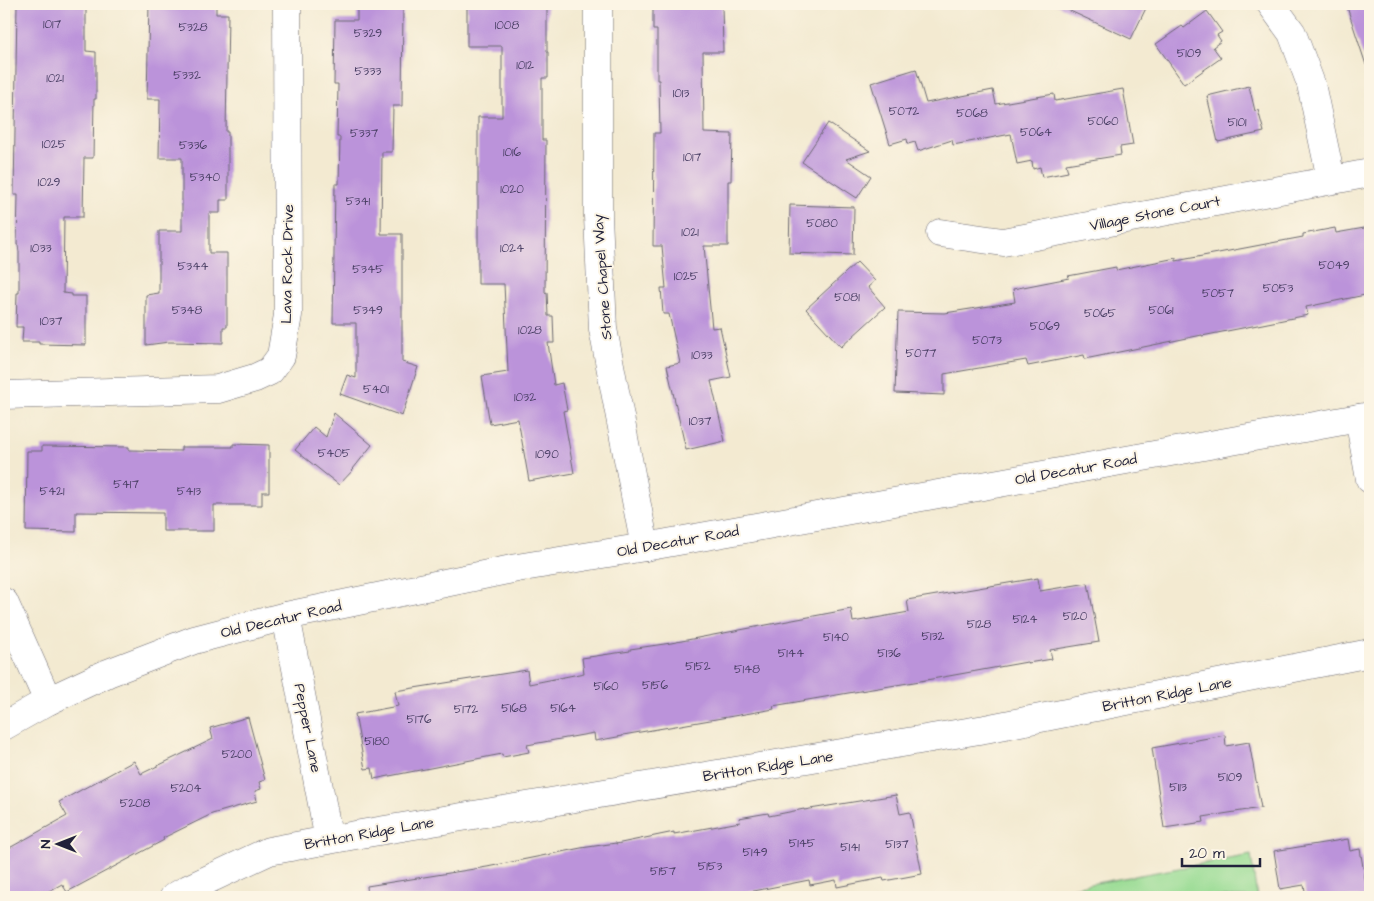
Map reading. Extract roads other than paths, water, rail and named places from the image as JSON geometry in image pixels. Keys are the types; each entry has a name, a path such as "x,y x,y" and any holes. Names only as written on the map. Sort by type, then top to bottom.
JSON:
{"street":[{"name":"Lava Rock Drive","path":"4,395 218,389 255,378 270,371 280,356 288,315 287,4"},
{"name":"Stone Chapel Way","path":"598,4 598,216 603,329 645,547"},
{"path":"1271,4 1292,34 1311,84 1330,180"},
{"name":"Village Stone Court","path":"940,234 1003,242 1370,173"},
{"name":"Old Decatur Road","path":"4,726 108,673 194,640 286,616 517,568 645,547 1365,417"},
{"path":"1365,417 1370,479"},
{"path":"4,602 48,702"},
{"name":"Pepper Lane","path":"286,616 330,840"},
{"name":"Britton Ridge Lane","path":"174,897 269,851 985,729 1370,654"}]}
